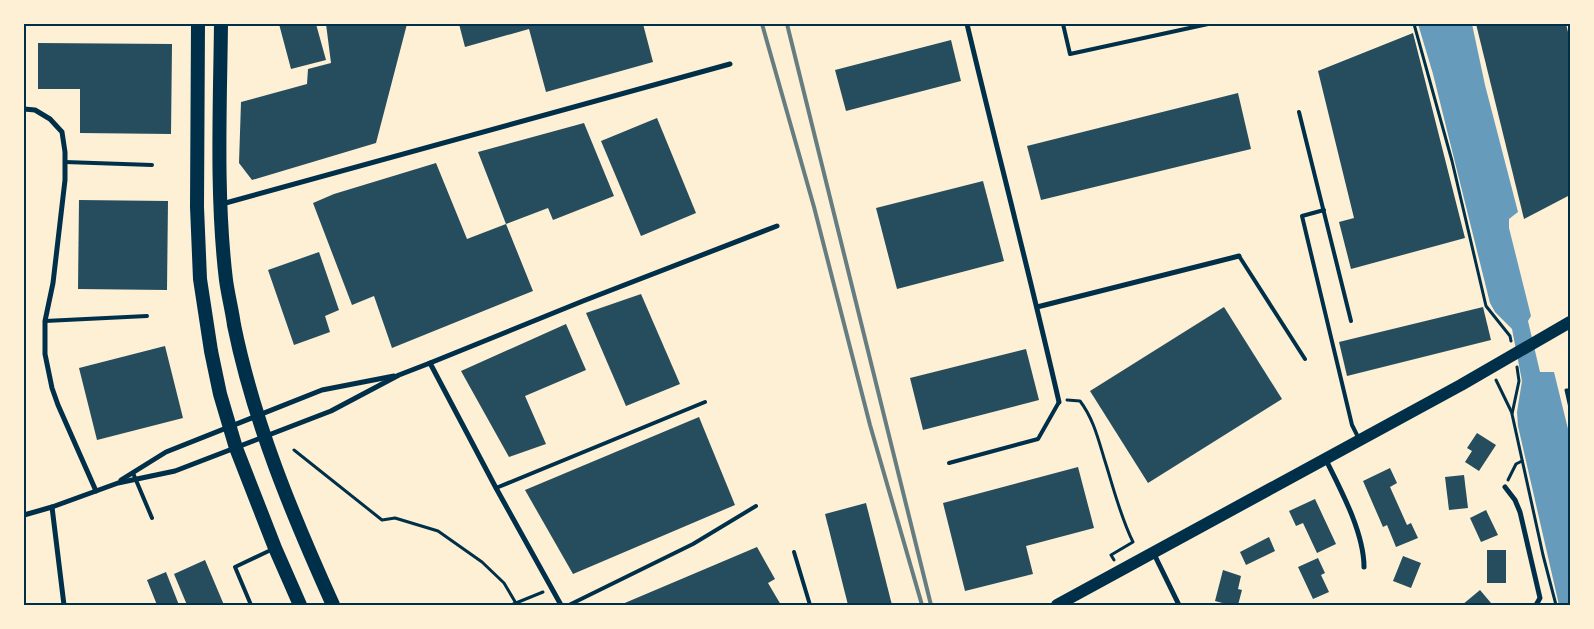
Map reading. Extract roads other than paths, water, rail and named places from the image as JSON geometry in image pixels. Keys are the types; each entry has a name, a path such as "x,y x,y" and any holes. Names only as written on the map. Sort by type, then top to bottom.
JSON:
{"highway":[{"path":"198,24 197,207 200,279 211,351 229,428 236,448 300,605"},
{"path":"221,24 221,204 226,281 242,363 257,417 287,501 333,605"}],"main road":[{"path":"1056,605 1360,441 1494,372 1570,322"}],"street":[{"path":"967,24 1059,402"},
{"path":"221,204 730,64"},
{"path":"24,109 34,110 50,119 62,132 65,180 53,283 45,321 46,354 52,388 58,405 96,491"},
{"path":"24,515 118,483 176,471 331,412 400,375 583,300 777,226"},
{"path":"1037,307 1239,256"},
{"path":"430,363 561,605"},
{"path":"118,483 166,452 322,390 400,375"},
{"path":"1326,460 1340,487 1362,544 1364,567"},
{"path":"1504,487 1520,512 1540,598 1536,605"},
{"path":"52,507 64,605"},
{"path":"1154,553 1179,605"}],"lane":[{"path":"1063,24 1070,54 1208,24"},
{"path":"1300,112 1351,321"},
{"path":"65,162 152,165"},
{"path":"1324,210 1302,216 1352,425 1360,441"},
{"path":"1239,256 1305,359"},
{"path":"45,321 147,316"},
{"path":"496,488 705,402"},
{"path":"949,463 1038,439 1059,402"},
{"path":"133,473 152,518"},
{"path":"568,605 693,544 756,506"},
{"path":"251,605 235,567 276,548"},
{"path":"794,552 810,605"}],"water":[{"path":"1418,24 1472,24 1485,85 1518,212 1509,219 1509,228 1531,316 1528,321 1540,372 1554,372 1570,437 1570,605 1559,605 1518,426 1517,412 1522,381 1512,329 1495,312 1490,303 1433,74"}],"railway":[{"path":"762,24 814,207 870,425 922,605"},
{"path":"787,24 931,605"}]}
